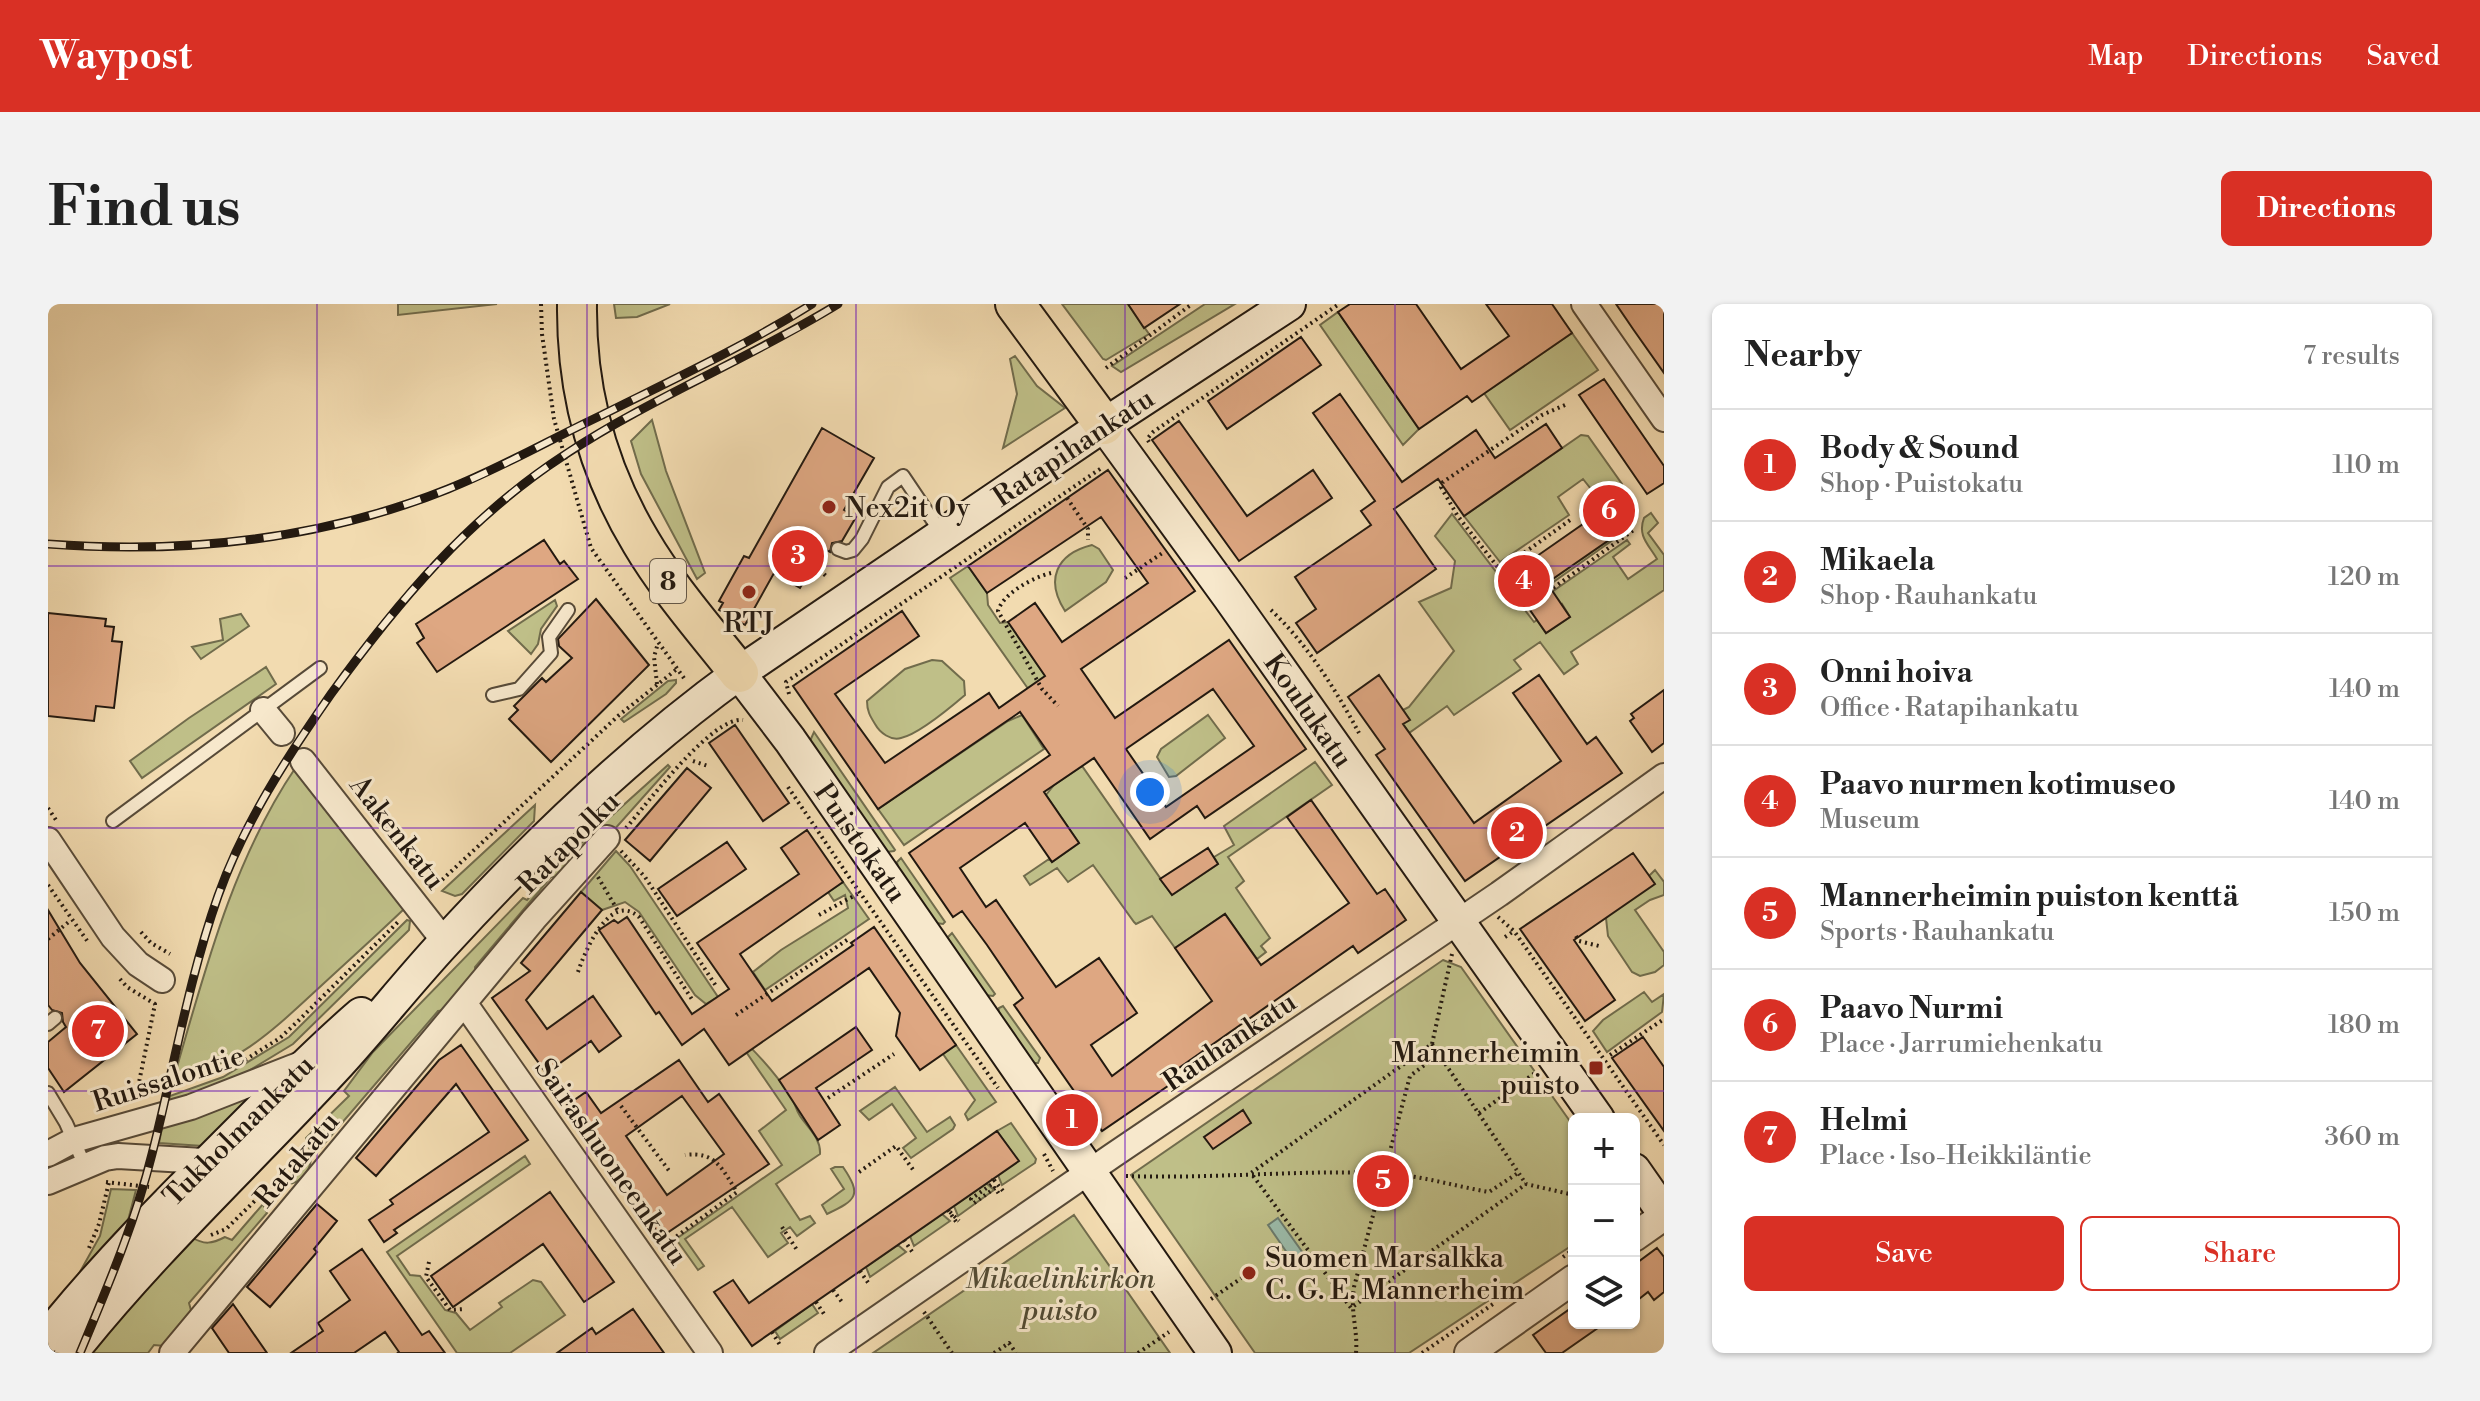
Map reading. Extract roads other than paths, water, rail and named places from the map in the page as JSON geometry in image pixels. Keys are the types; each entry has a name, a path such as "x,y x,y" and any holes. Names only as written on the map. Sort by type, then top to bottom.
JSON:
{"highway":[{"name":"Puistokatu","path":"577,304 584,398 610,481 641,543 739,673"},
{"name":"Koulukatu","path":"1015,304 1104,425"}],"main road":[{"name":"Ratapihankatu","path":"739,673 1104,425 1289,304"},
{"name":"Koulukatu","path":"1104,425 1456,936 1593,1113"},
{"name":"Tukholmankatu","path":"71,1353 187,1220 334,1069 445,942 597,787 700,701 739,673"},
{"name":"Puistokatu","path":"739,673 790,740 1215,1353"},
{"name":"Tukholmankatu","path":"48,1336 125,1245 307,1061 445,942"},
{"path":"1640,1179 1664,1214"}],"street":[{"path":"1584,304 1664,419"},
{"path":"263,710 282,733"},
{"name":"Aakenkatu","path":"303,761 445,942"},
{"name":"Rauhankatu","path":"827,1353 1090,1172 1456,936 1664,776"},
{"path":"48,840 113,937 138,964 162,980"},
{"name":"Ratapolku","path":"465,1004 534,919 612,842"},
{"name":"Ratakatu","path":"186,1347 465,1004"},
{"name":"Sairashuoneenkatu","path":"465,1004 710,1353"},
{"name":"Ruissalontie","path":"48,1154 74,1140 191,1107 307,1061"},
{"name":"Ruissalontie","path":"48,1182 105,1158 133,1155 242,1164"},
{"path":"1640,1232 1664,1214"},
{"path":"1469,1353 1568,1283"}],"lane":[{"path":"838,549 850,551 858,545 888,487 903,476 943,535"},
{"path":"493,695 519,689 551,653 549,637 568,610"},
{"path":"113,821 320,668"},
{"path":"48,1093 85,1166"}],"railway":[{"path":"48,544 150,547 251,539 351,521 400,506 507,463 708,362 812,304"},
{"path":"80,1353 120,1255 145,1180 190,992 218,896 240,842 268,791 331,694 382,627 436,564 528,480 596,435 838,304"}],"place":[{"name":"Nex2it Oy","path":"829,507"},
{"name":"Paavo Nurmi","path":"1609,511"},
{"name":"Onni hoiva","path":"798,556"},
{"name":"Paavo nurmen kotimuseo","path":"1524,581"},
{"name":"RTJ","path":"749,592"},
{"name":"Mikaela","path":"1517,833"},
{"name":"Helmi","path":"98,1031"},
{"name":"Mannerheimin puisto","path":"1596,1068"},
{"name":"Body & Sound","path":"1072,1120"},
{"name":"Mannerheimin puiston kenttä","path":"1383,1181"},
{"name":"Suomen Marsalkka C. G. E. Mannerheim","path":"1249,1273"}],"park label":[{"name":"Mikaelinkirkon puisto","path":"1060,1294"}]}
